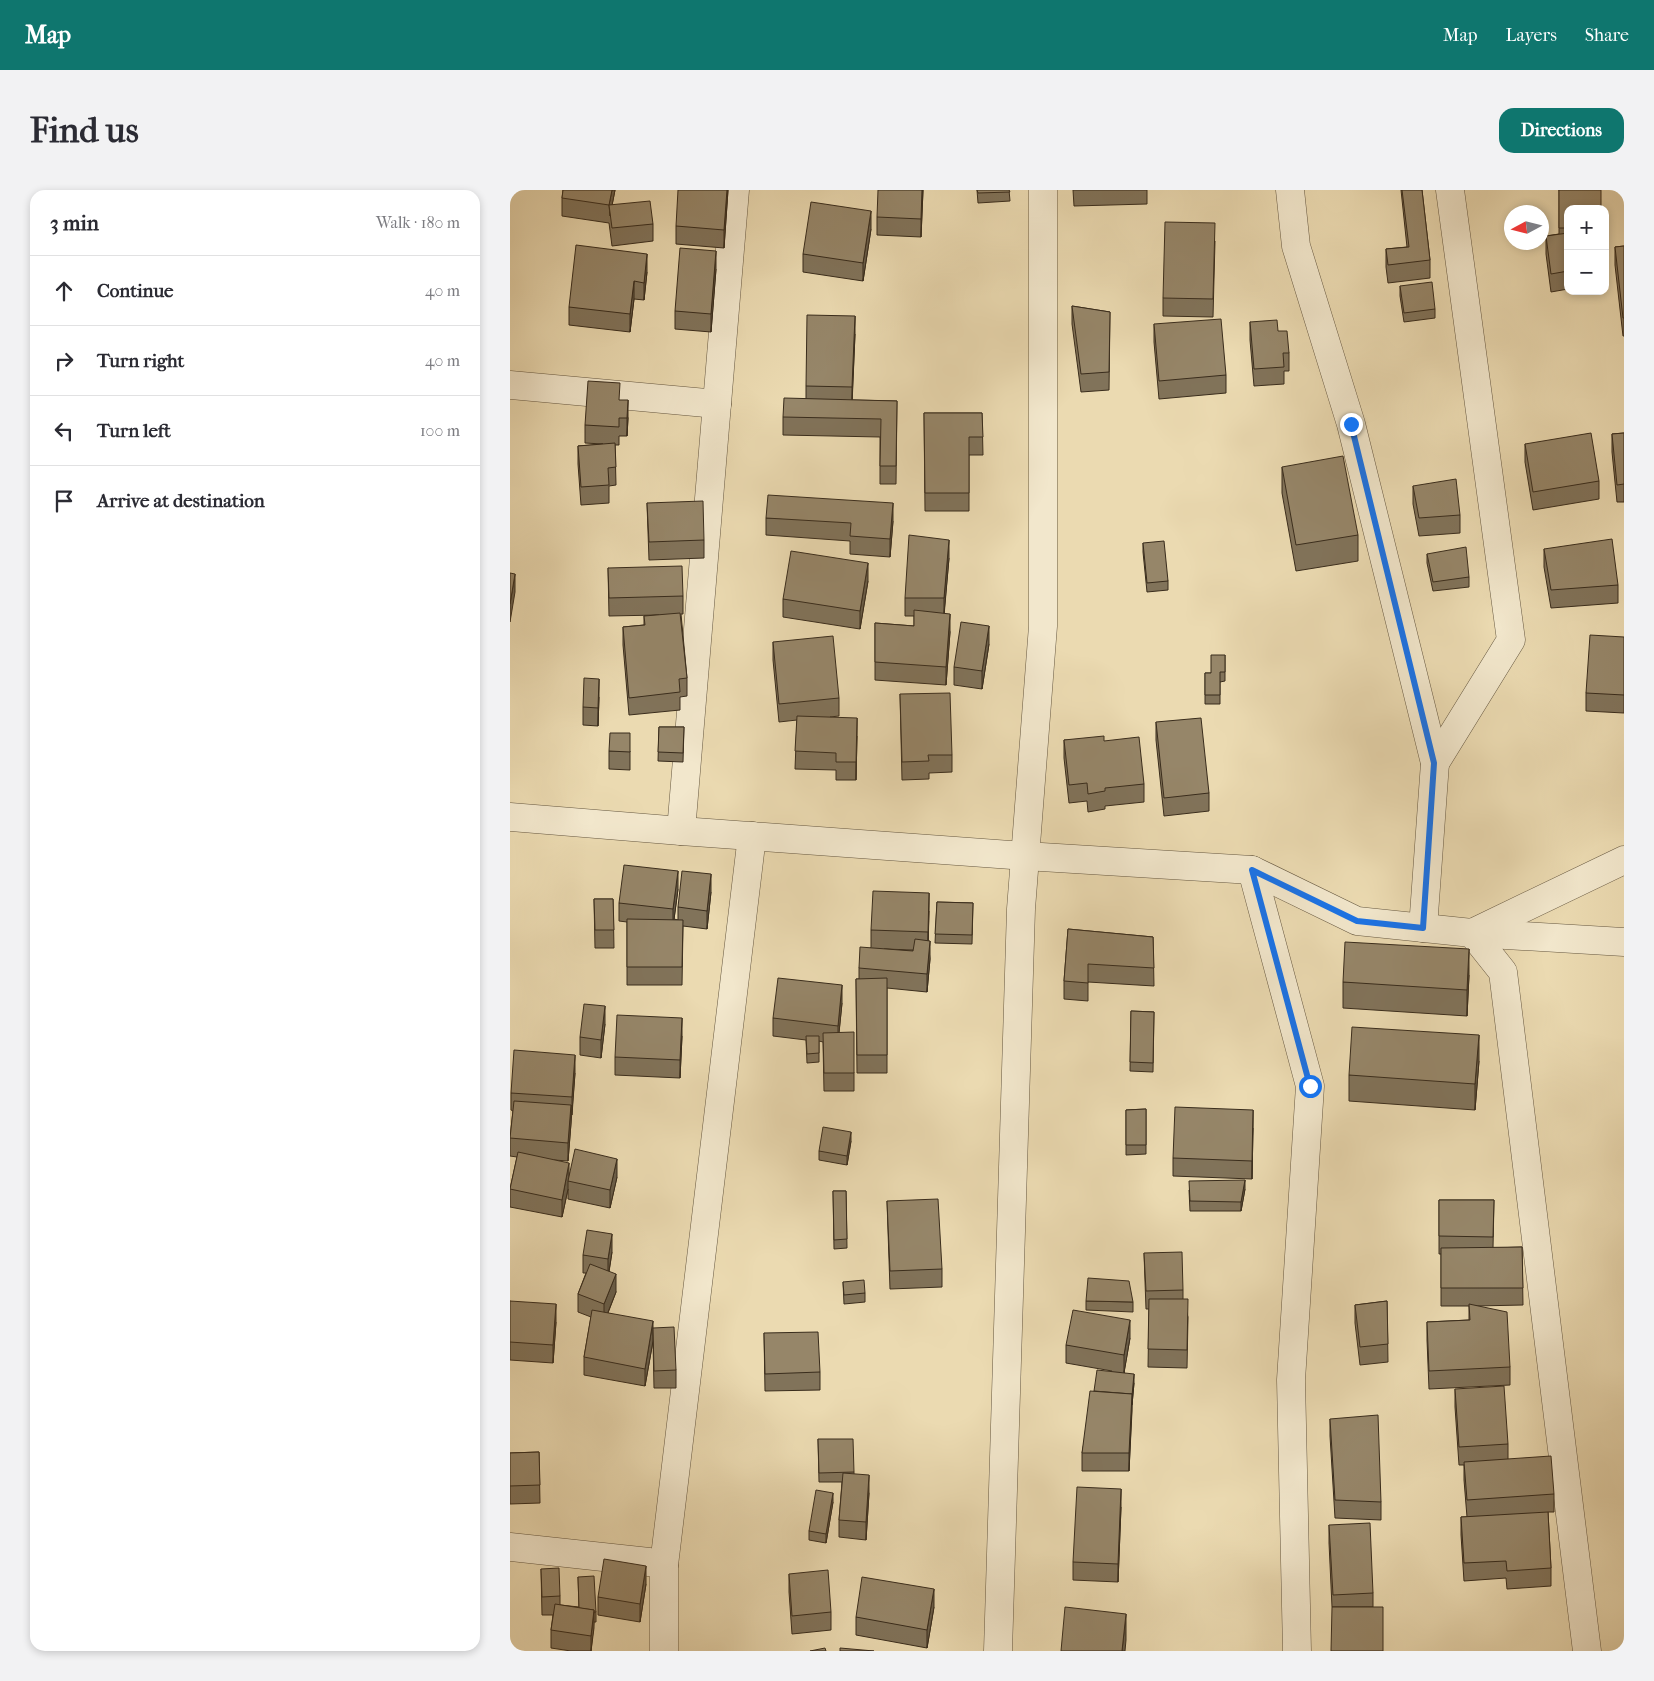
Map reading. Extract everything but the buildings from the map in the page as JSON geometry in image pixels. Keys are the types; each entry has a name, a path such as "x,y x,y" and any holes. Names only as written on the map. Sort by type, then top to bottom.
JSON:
{"street":[{"path":"681,831 735,190"},
{"path":"998,1651 1021,919 1043,626 1043,190"},
{"path":"1290,190 1296,246 1351,424 1434,763 1423,928"},
{"path":"1434,763 1511,640 1450,190"},
{"path":"510,385 717,404"},
{"path":"510,817 1025,856 1252,870 1357,921 1472,933 1624,942"},
{"path":"664,1651 664,1565 752,836"},
{"path":"1472,933 1624,860"},
{"path":"1252,870 1310,1086 1291,1380 1296,1651"},
{"path":"1472,933 1503,972 1587,1651"},
{"path":"510,1547 664,1565"}],"route":[{"path":"1310,1086 1252,870 1357,921 1423,928 1434,763 1351,424"}]}
